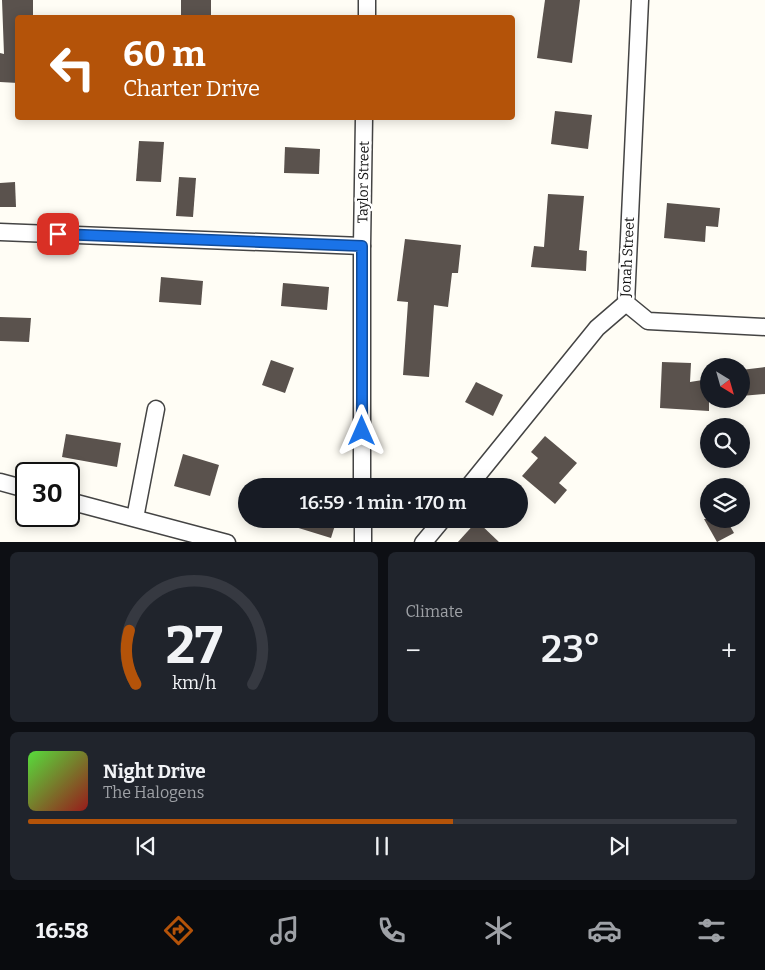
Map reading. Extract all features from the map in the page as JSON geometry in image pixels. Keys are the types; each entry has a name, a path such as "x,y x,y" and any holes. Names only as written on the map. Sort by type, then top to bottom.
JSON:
{"street":[{"path":"367,0 367,15"},
{"name":"Jonah Street","path":"475,478 597,328 626,303 640,0"},
{"name":"Taylor Street","path":"362,478 364,120"},
{"path":"0,232 362,246"},
{"path":"626,303 648,321 765,327"},
{"path":"135,518 156,409"},
{"path":"0,482 15,486"},
{"path":"80,504 227,542"},
{"path":"363,528 363,542"},
{"path":"423,542 435,528"}],"building":[{"path":"2,0 33,0 33,15 15,15 15,83 0,82 0,53 4,54"},
{"path":"181,0 211,0 211,15 181,15"},
{"path":"545,0 580,0 572,63 537,58"},
{"path":"555,111 592,115 588,149 551,144"},
{"path":"139,141 164,142 161,182 136,181"},
{"path":"285,147 320,149 319,174 284,173"},
{"path":"179,177 196,178 193,217 176,216"},
{"path":"15,182 16,207 0,207 0,183"},
{"path":"548,194 584,196 579,250 587,251 586,271 531,267 534,246 544,247"},
{"path":"667,203 720,208 718,227 706,226 705,242 664,238"},
{"path":"405,239 461,245 458,273 452,273 448,307 434,305 429,377 403,375 408,302 397,301"},
{"path":"161,277 203,281 201,305 159,302"},
{"path":"283,283 329,287 327,310 281,306"},
{"path":"0,317 31,318 29,342 0,341"},
{"path":"271,360 294,368 285,393 262,385"},
{"path":"662,362 691,363 690,382 700,380 700,408 709,408 709,411 660,408"},
{"path":"765,367 765,394 750,395 750,369"},
{"path":"476,382 503,395 493,416 465,402"},
{"path":"66,434 121,443 117,467 62,457"},
{"path":"545,436 577,463 559,483 567,490 555,504 528,481 528,478 522,476 538,458 531,452"},
{"path":"183,454 219,465 210,496 174,486"},
{"path":"298,528 334,528 331,538"},
{"path":"471,528 484,528 499,542 458,542"},
{"path":"709,528 731,528 734,533 717,542"}],"route":[{"path":"58,234 362,246 362,431"}]}
